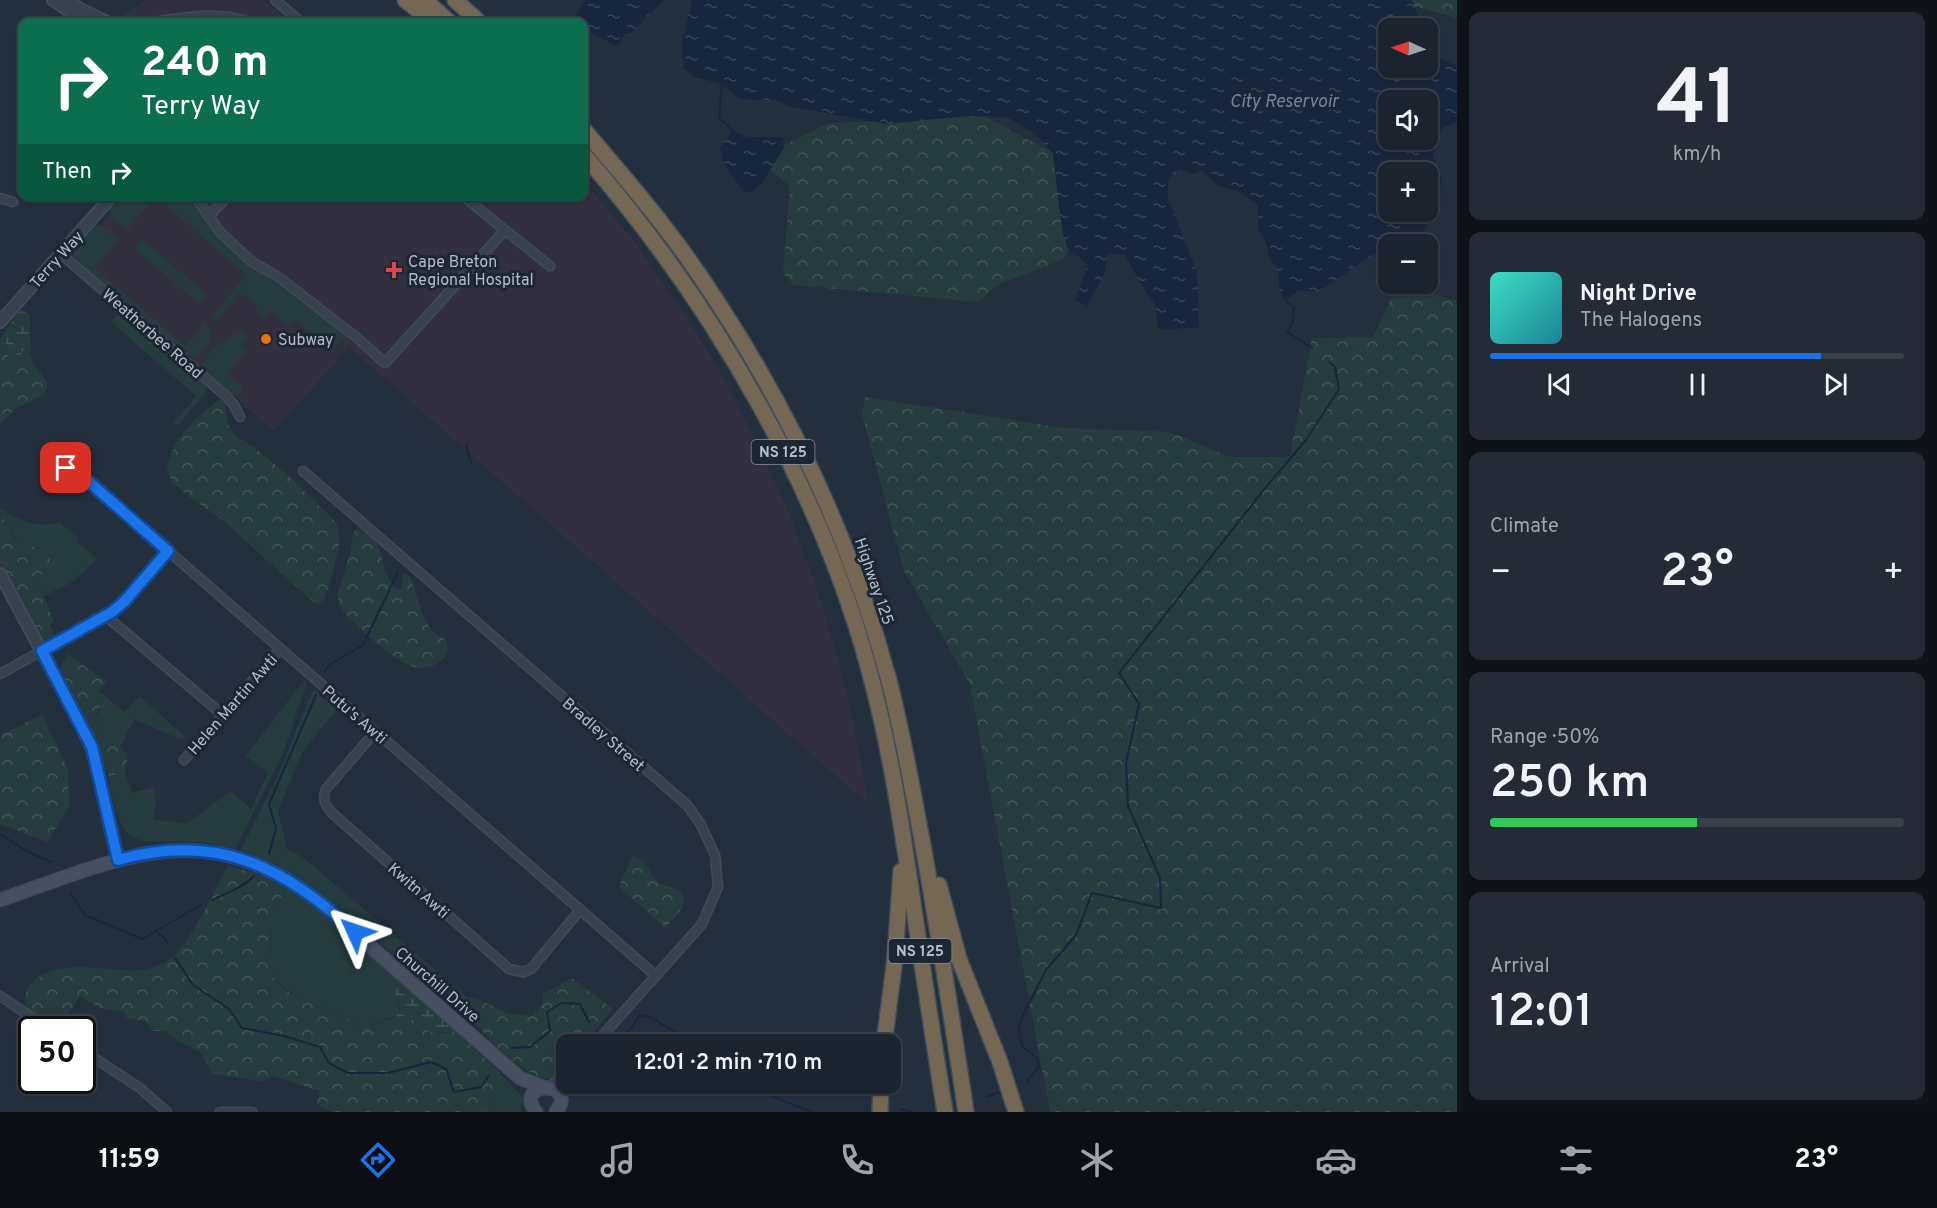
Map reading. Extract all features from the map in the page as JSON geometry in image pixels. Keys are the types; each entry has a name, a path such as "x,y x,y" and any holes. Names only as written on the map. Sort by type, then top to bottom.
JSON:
{"highway":[{"path":"405,0 428,18"},
{"path":"425,0 445,18"},
{"path":"457,0 475,18"},
{"name":"Highway 125","path":"588,135 687,259 742,341 793,431 831,513 868,612 900,725 966,1112"},
{"name":"Highway 125","path":"588,160 693,297 740,372 778,442 818,529 854,618 874,688 896,790 945,1112"},
{"path":"885,1034 900,904 901,875 896,790"},
{"path":"913,793 959,959 1000,1062 1016,1112"},
{"path":"880,1112 881,1094"}],"main road":[{"name":"Churchill Drive","path":"0,900 118,860 163,850 233,856 274,872 305,891 520,1077 545,1087 560,1105"},
{"name":"Churchill Drive","path":"520,1077 531,1107"},
{"path":"531,1107 535,1092 545,1087"}],"street":[{"path":"53,0 79,18"},
{"path":"68,0 96,18"},
{"path":"275,0 296,18"},
{"path":"181,18 223,15 234,18"},
{"path":"0,198 13,202"},
{"name":"Terry Way","path":"0,322 108,201"},
{"path":"198,201 219,231 252,262 276,276 356,337 385,363 506,230"},
{"path":"209,216 223,201"},
{"path":"469,201 550,266"},
{"name":"Weatherbee Road","path":"61,254 226,396 240,417"},
{"name":"Putu's Awti","path":"49,464 80,474 655,975"},
{"name":"Bradley Street","path":"303,471 687,805 700,823 715,855 718,887 702,924 605,1034"},
{"path":"0,674 106,616 124,602 168,551"},
{"path":"0,574 92,747 118,860"},
{"path":"106,616 223,715"},
{"name":"Helen Martin Awti","path":"184,760 280,649"},
{"name":"Kwitn Awti","path":"375,732 326,789 324,797 326,806 500,962 514,971 523,972 531,969 580,910"},
{"path":"0,996 30,1016"},
{"path":"96,1059 140,1088 167,1112"},
{"path":"545,1087 556,1080"},
{"path":"220,1112 252,1112"}],"shaded area":[{"path":"147,0 263,0 284,18 119,18"},
{"name":"Cape Breton Regional Hospital","path":"588,187 634,241 682,310 723,377 788,511 814,580 836,651 854,726 868,804 349,347 274,431 74,255 122,201 588,201"}],"green space":[{"path":"1412,0 1457,0 1457,18 1414,6"},
{"path":"986,117 1053,153 1062,230 1069,248 1064,259 998,285 978,302 794,285 783,273 790,186 770,170 783,146 829,123"},
{"path":"116,201 152,201 127,230 111,215 111,207"},
{"path":"161,201 192,201 201,210 217,236 251,267 347,337 330,351 295,320 289,327 271,312 265,318 258,316 256,304 245,295 236,296 219,320 214,321 210,318 246,275"},
{"path":"98,224 120,238 95,268 185,346 204,324 211,331 211,337 201,352 194,356 186,355 74,259 72,253 74,248"},
{"path":"143,240 207,295 199,304 135,249"},
{"path":"1393,294 1433,294 1457,301 1457,1112 1050,1112 970,685 904,571 862,414 865,397 1064,428 1170,432 1230,457 1290,457 1312,338 1373,337"},
{"path":"21,311 28,313 30,317 31,352 25,348 18,358 12,360 5,342 0,339"},
{"path":"121,311 205,386 206,391 203,396 179,424 172,425 196,396 111,322"},
{"path":"244,330 247,338 240,346 247,352 228,374 242,386 241,395 236,396 204,371 202,366 214,349"},
{"path":"0,341 4,342 9,357 18,358 25,348 29,349 33,362 47,383 47,389 43,395 17,408 0,423"},
{"path":"218,400 225,404 227,423 234,435 255,448 289,476 337,523 338,551 328,589 319,604 313,602 224,521 184,493 172,482 168,474 167,466 176,442 193,422"},
{"path":"0,508 36,524 59,522 79,538 77,542 97,558 74,581 44,596 39,581 40,575 46,569 42,548 20,543 2,517"},
{"path":"0,514 15,539 21,544 49,550 51,556 49,564 41,575 39,585 54,621 49,625 56,637 48,640 39,638 0,564"},
{"path":"358,528 368,534 379,548 386,573 396,589 401,589 403,575 409,576 426,622 447,644 447,653 440,662 421,668 413,667 402,661 362,630 339,606 338,593 351,550 353,533"},
{"path":"68,654 107,682 99,691 101,706 95,715 101,728 92,733 61,678 61,667"},
{"path":"304,680 307,683 284,751 235,849 203,842 143,841 126,831 114,805 108,776 125,773 133,793 154,787 156,803 153,819 186,824 231,791 251,809 268,773 246,756"},
{"path":"314,689 337,709 303,751 278,810 287,849 304,858 467,997 481,1030 317,889 279,865 241,850 279,774"},
{"path":"99,691 124,712 140,696 185,737 179,739 134,719 120,747 112,744 101,754 92,733 101,728 95,717 101,708"},
{"path":"42,714 68,769 69,807 47,842 0,824 0,736"},
{"path":"112,744 120,747 128,755 125,773 108,776 101,754"},
{"path":"632,856 644,863 658,882 676,889 684,898 681,909 665,927 619,887"},
{"path":"228,865 263,876 287,887 274,910 270,933 271,966 275,979 283,988 296,997 357,1025 367,1027 402,1018 439,1033 457,1032 499,1072 494,1080 495,1099 491,1107 486,1112 332,1112 317,1104 320,1091 273,1076 262,1081 212,1074 201,1053 170,1036 166,1031 152,1031 145,1021 126,1018 124,1011 102,1009 80,996 67,1016 39,1016 26,1004 28,988 38,978 51,971 80,967 141,970 167,961 176,954 193,931"},
{"path":"287,887 327,917 393,975 393,986 399,1005 398,1015 367,1027 357,1025 296,997 275,979 271,966 271,920"},
{"path":"393,975 457,1032 429,1032 402,1018 392,1019 400,1010 393,988"},
{"path":"572,978 613,1009 592,1034 556,1034 556,1073 549,1078 533,1074 491,1041 478,1024 467,997 482,1001 509,1014 532,1016 543,1003 543,994"},
{"path":"499,1072 522,1096 520,1112 486,1112 494,1103 494,1080"}],"water":[{"path":"585,0 664,0 632,32 624,34 616,46 588,30 588,18 578,18 576,15"},
{"name":"City Reservoir","path":"692,0 1412,0 1419,18 1378,18 1378,78 1438,78 1438,57 1457,66 1457,122 1442,128 1438,140 1438,90 1378,90 1378,150 1435,150 1433,155 1436,162 1378,162 1378,222 1428,222 1423,234 1378,234 1378,251 1318,292 1299,291 1285,300 1280,292 1278,270 1269,257 1266,242 1258,229 1258,205 1240,192 1218,186 1202,171 1191,174 1180,169 1168,180 1168,198 1197,272 1199,328 1158,329 1155,304 1140,283 1125,255 1108,253 1104,275 1087,306 1075,300 1088,265 1067,247 1062,230 1053,153 1035,134 1007,117 968,116 886,124 792,107 776,101 739,99 722,84 695,77 683,68 682,42"},
{"path":"733,131 749,137 783,137 784,148 762,183 752,192 744,192 724,165 720,148"},
{"name":"City Reservoir","path":"1438,169 1442,180 1438,192"}],"waterway":[{"path":"722,84 719,118 733,131"},
{"path":"1285,300 1294,308 1293,321 1287,332 1312,348"},
{"path":"1027,1081 1039,1067 1037,1058 1022,1046 1019,1028 1022,1017 1046,970 1076,935 1092,893 1161,908 1160,878 1128,806 1126,763 1139,704 1119,673 1306,440 1339,389 1335,367 1329,362"},
{"path":"466,445 471,462"},
{"path":"325,671 329,665 363,645 398,572"},
{"path":"269,854 276,829 269,804 316,695"},
{"path":"0,834 23,849 50,862"},
{"path":"212,900 240,887 254,876"},
{"path":"70,892 85,915 142,939 201,905"},
{"path":"156,931 168,944"},
{"path":"175,958 193,985 229,1009 242,1028 284,1036 320,1047 329,1063 348,1073 388,1073 431,1062 446,1069 454,1092 481,1087 489,1075"},
{"path":"512,1048 530,1047 550,1031 547,1012 561,1003 580,1004 589,1022"},
{"path":"627,1034 640,1015 650,1017 679,1034"},
{"path":"986,1097 1000,1092"},
{"path":"771,1094 813,1112"},
{"path":"901,1109 912,1112"}],"place":[{"name":"Cape Breton Regional Hospital","path":"394,270"},
{"name":"Subway","path":"266,339"}],"route":[{"path":"66,468 80,474 168,551 124,602 112,612 42,651 92,747 118,860 163,850 212,852 233,856 252,862 287,879 320,902 355,932"}]}
